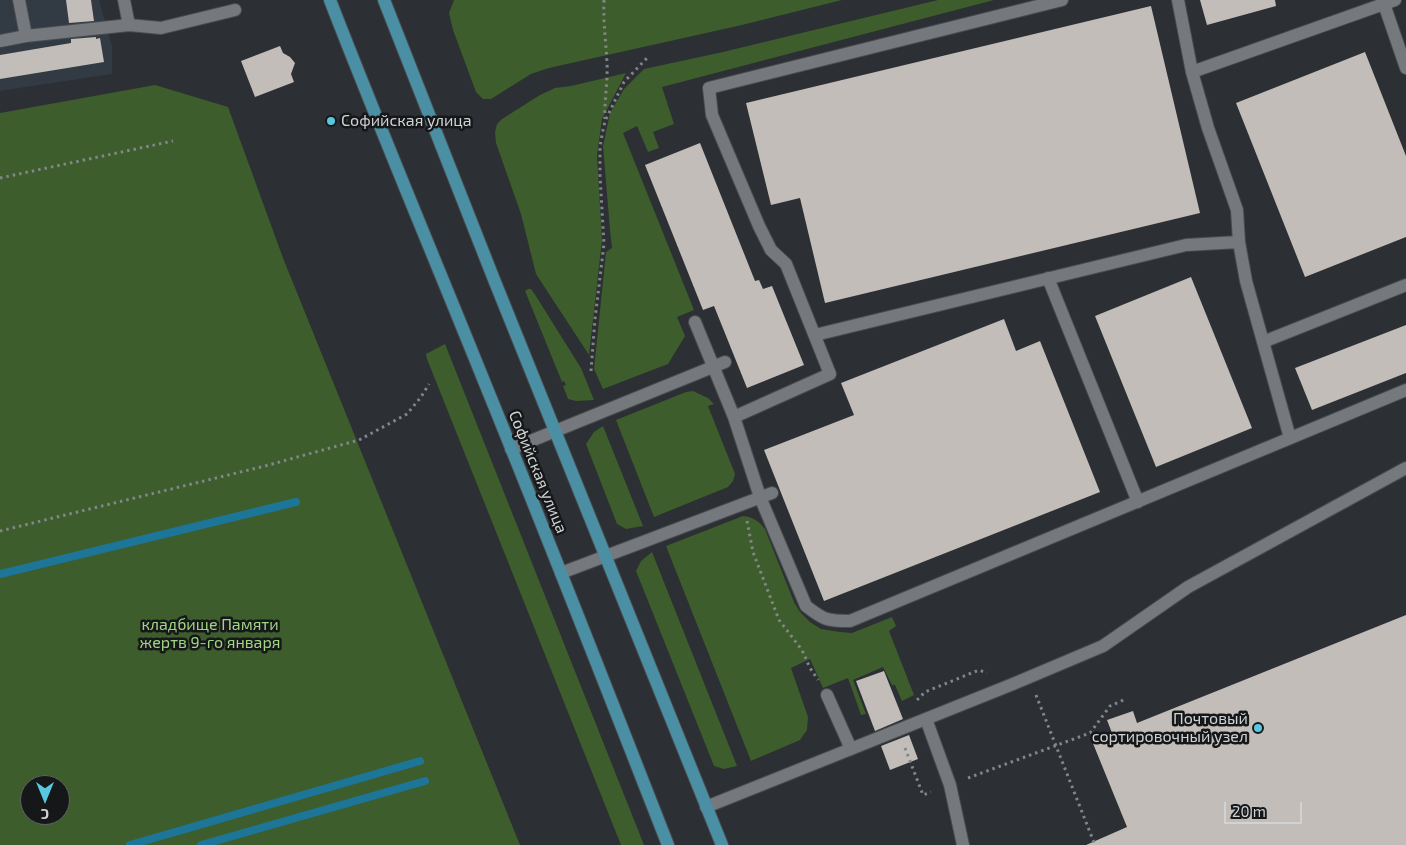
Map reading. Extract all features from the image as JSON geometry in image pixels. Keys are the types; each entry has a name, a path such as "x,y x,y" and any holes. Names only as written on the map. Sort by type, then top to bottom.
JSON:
{"main road":[{"name":"Софийская улица","path":"330,0 371,107 430,246 668,845"},
{"name":"Софийская улица","path":"384,0 722,845"}],"lane":[{"path":"19,0 26,36"},
{"path":"124,0 129,25"},
{"path":"734,417 830,374 786,264 771,250 759,226 712,115 709,88 1062,0"},
{"path":"1178,0 1192,72 1208,128 1237,210 1239,242 1246,281 1290,438"},
{"path":"1192,72 1389,2 1406,68"},
{"path":"0,41 26,36 129,25 161,28 235,10"},
{"path":"815,334 1186,245 1239,242"},
{"path":"1048,278 1138,502"},
{"path":"1263,342 1406,285"},
{"path":"695,322 719,364 734,417 766,495 806,606 820,616 832,621 850,621 1406,390"},
{"path":"511,449 719,364"},
{"path":"706,807 1103,646 1188,586 1406,468"},
{"path":"561,573 766,495"},
{"path":"828,695 851,749"},
{"path":"926,719 950,785 963,845"}],"path":[{"path":"591,372 604,244 600,147 605,121 604,101 607,65 603,20 604,0"},
{"path":"605,121 624,82 648,57"},
{"path":"0,178 173,141"},
{"path":"0,532 265,466 359,440 407,414 429,384"},
{"path":"744,503 753,552 779,620 802,650 810,668 828,695"},
{"path":"910,704 925,692 979,670 1036,694 1095,845"},
{"path":"898,730 923,795 1090,732 1110,706 1126,699"}],"shaded area":[{"path":"0,0 99,0 112,46 112,74 0,91"}],"green space":[{"path":"454,0 842,0 742,25 549,68 531,74 491,99 483,99 476,92 453,30 449,13"},
{"path":"938,0 994,0 662,87 674,124 653,132 659,148 648,152 637,126 623,133 694,310 677,317 685,336 668,364 603,389 594,369 606,252 612,248 603,146 610,113 624,89 644,69 723,52"},
{"path":"626,73 602,119 597,156 602,240 589,355 536,274 521,214 496,143 495,132 497,124 502,119 540,95 555,88"},
{"name":"кладбище Памяти жертв 9-го января","path":"155,85 228,107 283,258 520,845 0,845 0,113"},
{"path":"531,289 534,293 581,368 594,400 576,401 568,399 563,386 566,385 564,381 562,382 525,291"},
{"path":"445,344 644,845 621,845 427,359 426,354"},
{"path":"693,391 708,398 714,404 708,406 735,474 733,481 728,487 654,517 616,420 686,392"},
{"path":"603,426 643,526 626,529 617,524 586,444 594,432"},
{"path":"743,516 756,520 765,529 794,602 800,612 810,622 821,629 852,633 892,617 896,626 889,631 914,695 902,701 895,685 892,685 883,667 853,680 866,714 861,715 848,678 823,688 810,659 791,668 808,717 807,730 800,740 751,761 666,546"},
{"path":"652,552 737,766 724,769 714,766 636,571 641,561"}],"building":[{"path":"66,0 91,0 94,21 69,23"},
{"path":"1200,0 1275,0 1276,6 1207,25"},
{"path":"1151,6 1200,213 825,303 800,198 771,205 746,103"},
{"path":"96,37 96,39 100,38 104,62 0,79 0,55 71,43 71,39"},
{"path":"280,46 283,53 295,63 291,74 294,82 255,97 241,61"},
{"path":"1365,52 1406,156 1406,237 1305,277 1236,103"},
{"path":"700,143 755,281 759,280 763,289 772,286 804,365 747,388 714,306 703,310 645,165"},
{"path":"1191,277 1252,428 1156,467 1095,316"},
{"path":"1004,319 1016,351 1040,341 1100,492 824,601 764,450 854,415 841,383"},
{"path":"1406,325 1406,373 1312,410 1295,368"},
{"name":"Почтовый сортировочный узел","path":"1406,615 1406,845 1086,845 1127,827 1092,741 1112,733 1107,720 1133,711 1137,723"},
{"path":"884,671 903,719 875,731 856,681"},
{"path":"909,735 918,759 890,770 881,746"}],"waterway":[{"path":"0,574 296,502"},
{"path":"130,845 420,761"},
{"path":"201,845 425,781"}],"place":[{"name":"Софийская улица","path":"331,121"},
{"name":"Почтовый сортировочный узел","path":"1258,728"}]}
